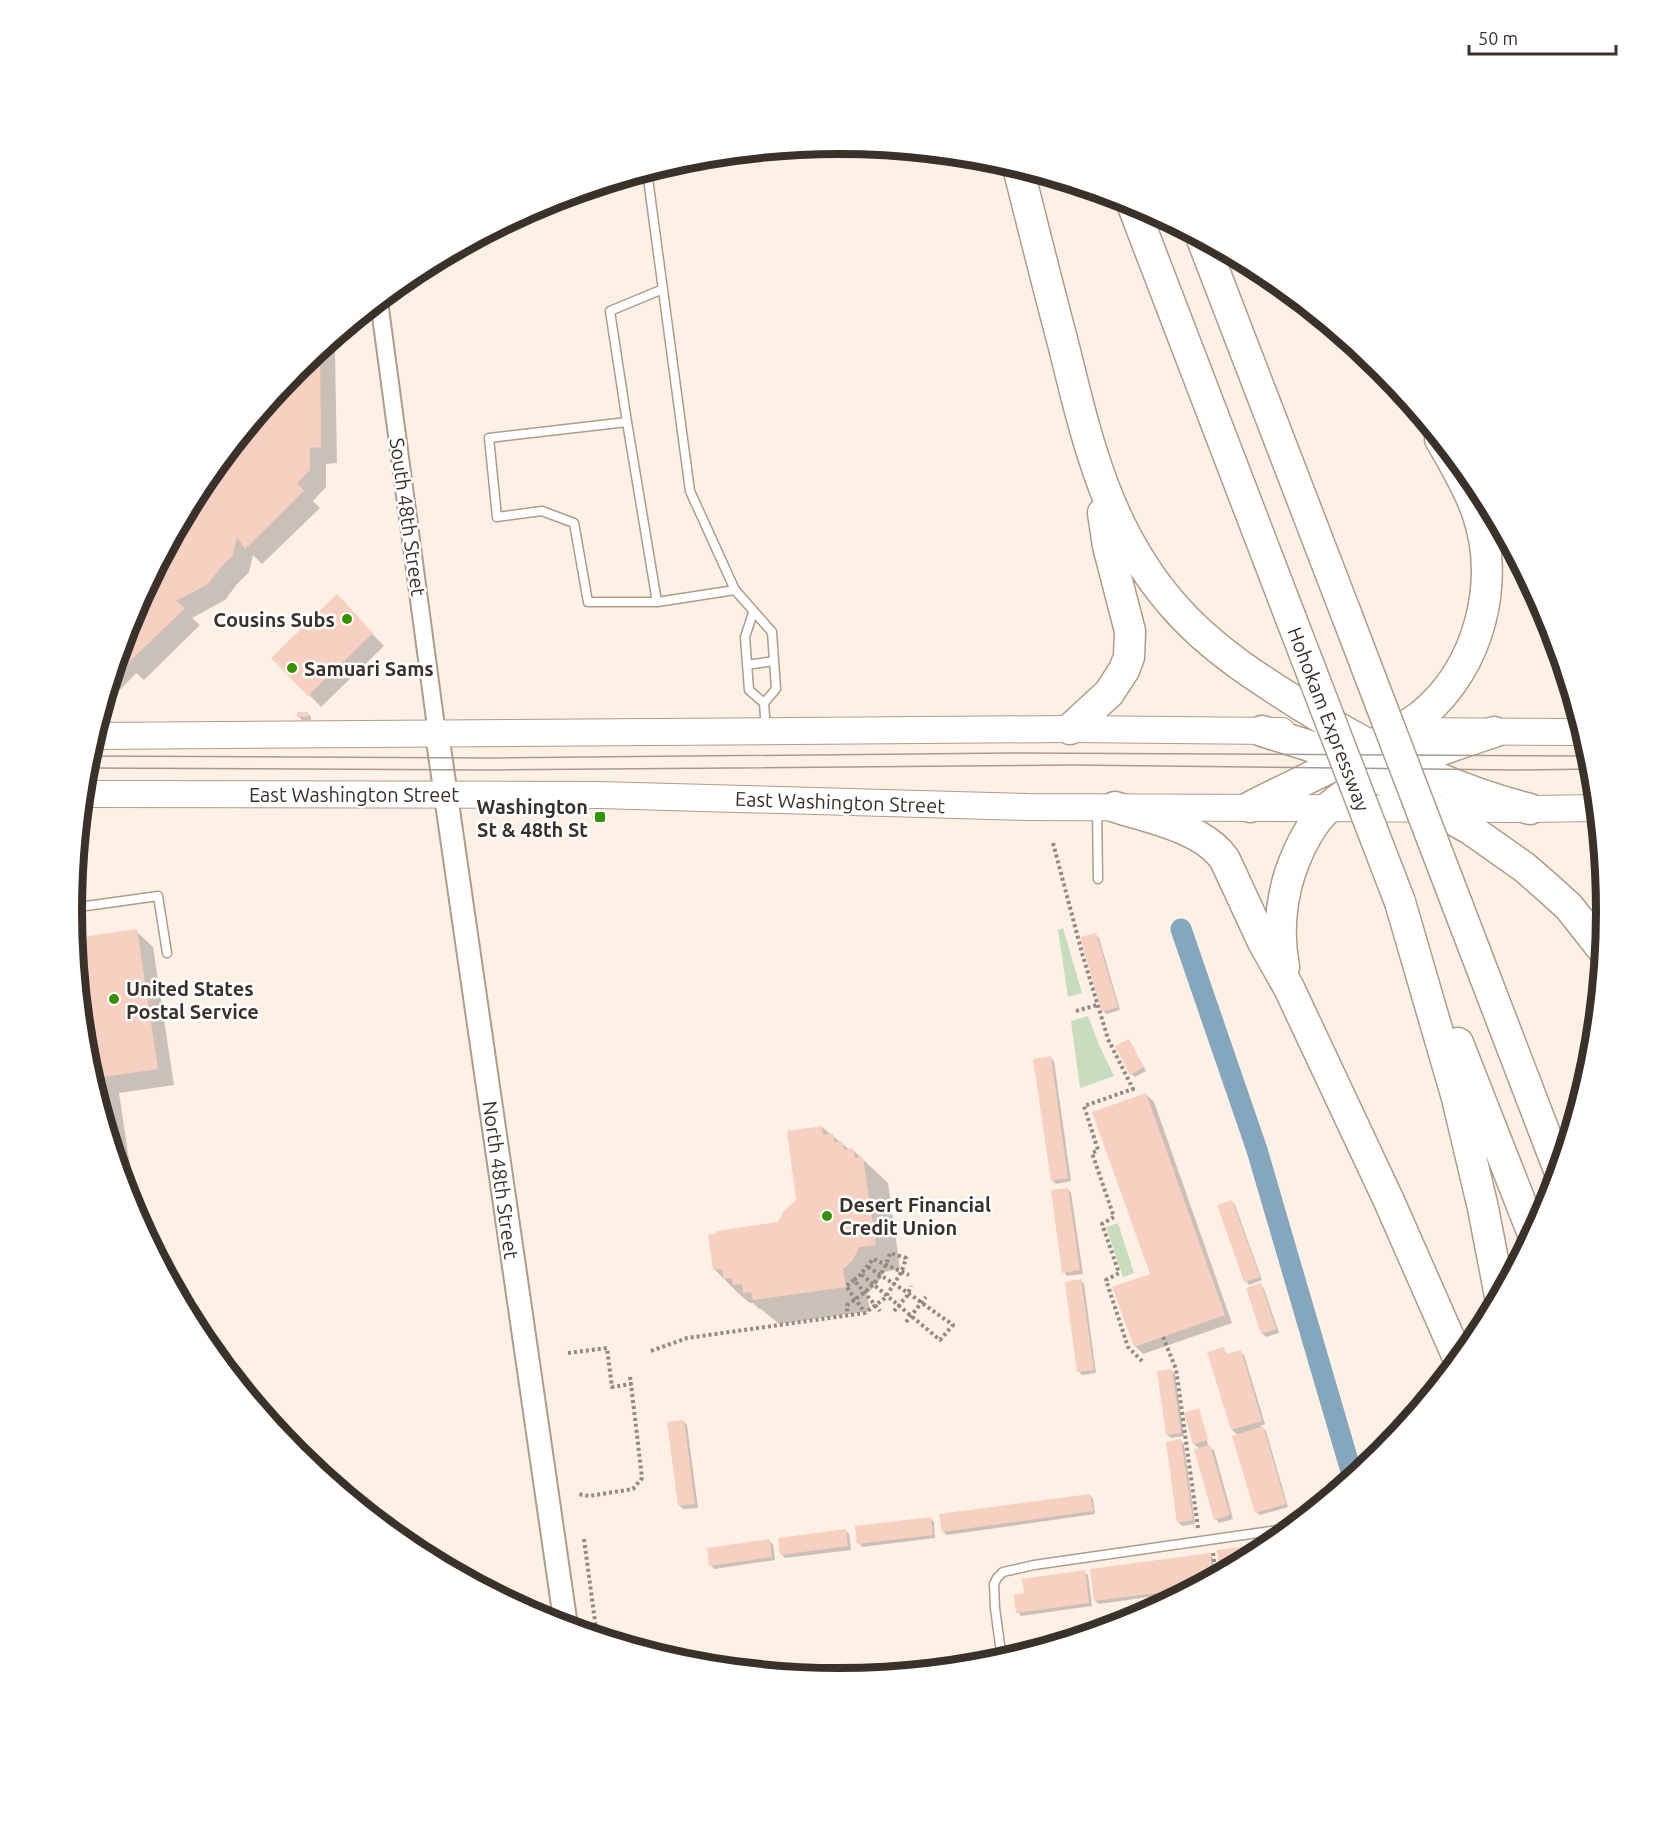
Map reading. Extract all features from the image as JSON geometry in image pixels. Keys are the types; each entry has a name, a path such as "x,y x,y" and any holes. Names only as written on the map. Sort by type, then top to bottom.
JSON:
{"highway":[{"path":"1020,177 1081,418 1096,468 1115,518 1126,539 1149,576 1173,606 1203,635 1251,673 1354,746 1489,798 1530,809"},
{"name":"Hohokam Expressway","path":"1136,215 1400,902 1529,1223"},
{"path":"1207,249 1554,1158"},
{"path":"1070,729 1109,693 1124,670 1131,643 1108,546 1096,468"},
{"path":"1250,807 1354,746 1397,731 1423,714 1446,690 1465,661 1483,611 1487,579 1485,546 1477,512 1462,480"},
{"path":"1262,731 1310,746 1354,746"},
{"path":"1289,988 1281,951 1282,904 1300,848 1317,820 1329,807 1377,776 1435,752 1494,732"},
{"path":"1354,746 1377,776 1470,829 1524,867 1569,907 1595,940"},
{"path":"1106,807 1179,827 1209,842 1219,850 1263,942 1289,988 1410,1246 1455,1351"},
{"path":"1400,902 1457,1098 1483,1208 1498,1285"}],"main road":[{"path":"103,736 1070,729 1262,731"},
{"path":"1397,731 1575,732"},
{"name":"East Washington Street","path":"92,794 598,795 952,805 1589,808"}],"street":[{"name":"South 48th Street","path":"380,309 437,734"},
{"name":"North 48th Street","path":"437,734 564,1616"}],"lane":[{"path":"648,179 690,491 735,590 772,632 776,689 764,703 766,732"},
{"path":"657,602 610,311 663,289"},
{"path":"627,422 489,438 497,517 542,511 574,523 588,602 657,602 735,590"},
{"path":"753,613 745,638 749,690 764,703"},
{"path":"747,665 774,661"},
{"path":"1098,879 1106,807"},
{"path":"82,907 158,896 167,953"},
{"path":"1001,1650 994,1590 997,1578 1003,1572 1034,1565 1273,1531"}],"path":[{"path":"1053,843 1108,1039 1133,1089 1084,1106 1098,1150 1092,1153 1114,1217 1102,1224 1119,1273 1106,1280 1128,1347 1142,1361"},
{"path":"1076,1011 1097,1005"},
{"path":"651,1351 687,1338 865,1313 886,1295 902,1271 906,1258 890,1253 881,1275 865,1292 847,1305 847,1314"},
{"path":"865,1313 846,1286 868,1267 873,1259 909,1275"},
{"path":"861,1274 940,1340 953,1325 868,1267"},
{"path":"854,1280 880,1311"},
{"path":"894,1311 911,1286"},
{"path":"906,1322 926,1297"},
{"path":"1163,1337 1176,1369 1198,1528 1210,1527 1215,1568"},
{"path":"568,1353 607,1348 612,1388 631,1384"},
{"path":"578,1494 589,1496 633,1489 642,1478 630,1377"},
{"path":"584,1539 596,1628"}],"green space":[{"path":"1063,928 1082,993 1068,997 1058,930"},
{"path":"1088,1016 1114,1076 1080,1088 1071,1021"},
{"path":"1118,1223 1134,1273 1123,1277 1106,1227"}],"building":[{"path":"320,361 321,447 310,448 310,470 297,483 304,491 245,549 237,537 233,555 208,584 176,601 185,608 126,665 140,621 161,576 210,490 270,412"},
{"path":"337,594 373,633 308,696 271,658"},
{"path":"297,712 308,712 308,717 297,717"},
{"path":"592,815 603,815 603,819 592,819"},
{"name":"United States Postal Service","path":"137,929 158,1069 103,1077 108,1106 89,1010 83,937"},
{"path":"1096,933 1118,1007 1102,1012 1080,937"},
{"path":"1129,1039 1144,1067 1130,1075 1115,1046"},
{"path":"1051,1056 1068,1178 1051,1181 1033,1059"},
{"path":"1146,1093 1225,1315 1134,1347 1112,1287 1150,1274 1092,1112"},
{"name":"Desert Financial Credit Union","path":"822,1126 823,1135 833,1133 834,1142 842,1141 844,1150 853,1148 855,1158 863,1157 876,1245 859,1247 853,1260 843,1269 846,1287 753,1300 751,1292 743,1293 742,1284 733,1285 732,1278 724,1279 722,1269 713,1270 708,1235 717,1233 717,1231 778,1222 784,1211 796,1200 787,1131"},
{"path":"1068,1188 1080,1270 1062,1273 1051,1190"},
{"path":"1232,1200 1260,1277 1244,1282 1217,1205"},
{"path":"1081,1279 1094,1370 1077,1372 1065,1282"},
{"path":"1261,1283 1276,1329 1261,1334 1246,1288"},
{"path":"1224,1347 1226,1354 1241,1350 1262,1421 1231,1430 1207,1352"},
{"path":"1172,1369 1181,1433 1166,1435 1157,1371"},
{"path":"1199,1408 1208,1440 1193,1444 1184,1413"},
{"path":"684,1420 695,1504 678,1506 667,1422"},
{"path":"1263,1426 1286,1504 1255,1513 1232,1436"},
{"path":"1181,1439 1193,1520 1177,1523 1166,1442"},
{"path":"1210,1445 1230,1515 1214,1520 1194,1449"},
{"path":"1090,1494 1093,1511 942,1532 939,1514"},
{"path":"931,1517 933,1535 857,1544 855,1526"},
{"path":"846,1529 848,1546 780,1555 778,1538"},
{"path":"770,1539 772,1557 709,1566 707,1548"},
{"path":"1251,1546 1219,1566 1217,1550"},
{"path":"1210,1553 1212,1570 1172,1591 1094,1601 1090,1569"},
{"path":"1085,1570 1089,1603 1016,1613 1014,1595 1024,1593 1022,1579"},
{"path":"1050,1638 1020,1645 1020,1642"}],"waterway":[{"path":"1181,929 1257,1150 1350,1469"}],"tram line":[{"path":"99,756 488,758 1011,753 1580,756"},
{"path":"96,768 492,770 1073,765 1583,769"}],"place":[{"name":"Cousins Subs","path":"347,619"},
{"name":"Samuari Sams","path":"292,668"},
{"name":"Washington St & 48th St","path":"600,817"},
{"name":"United States Postal Service","path":"114,999"},
{"name":"Desert Financial Credit Union","path":"827,1216"}]}
